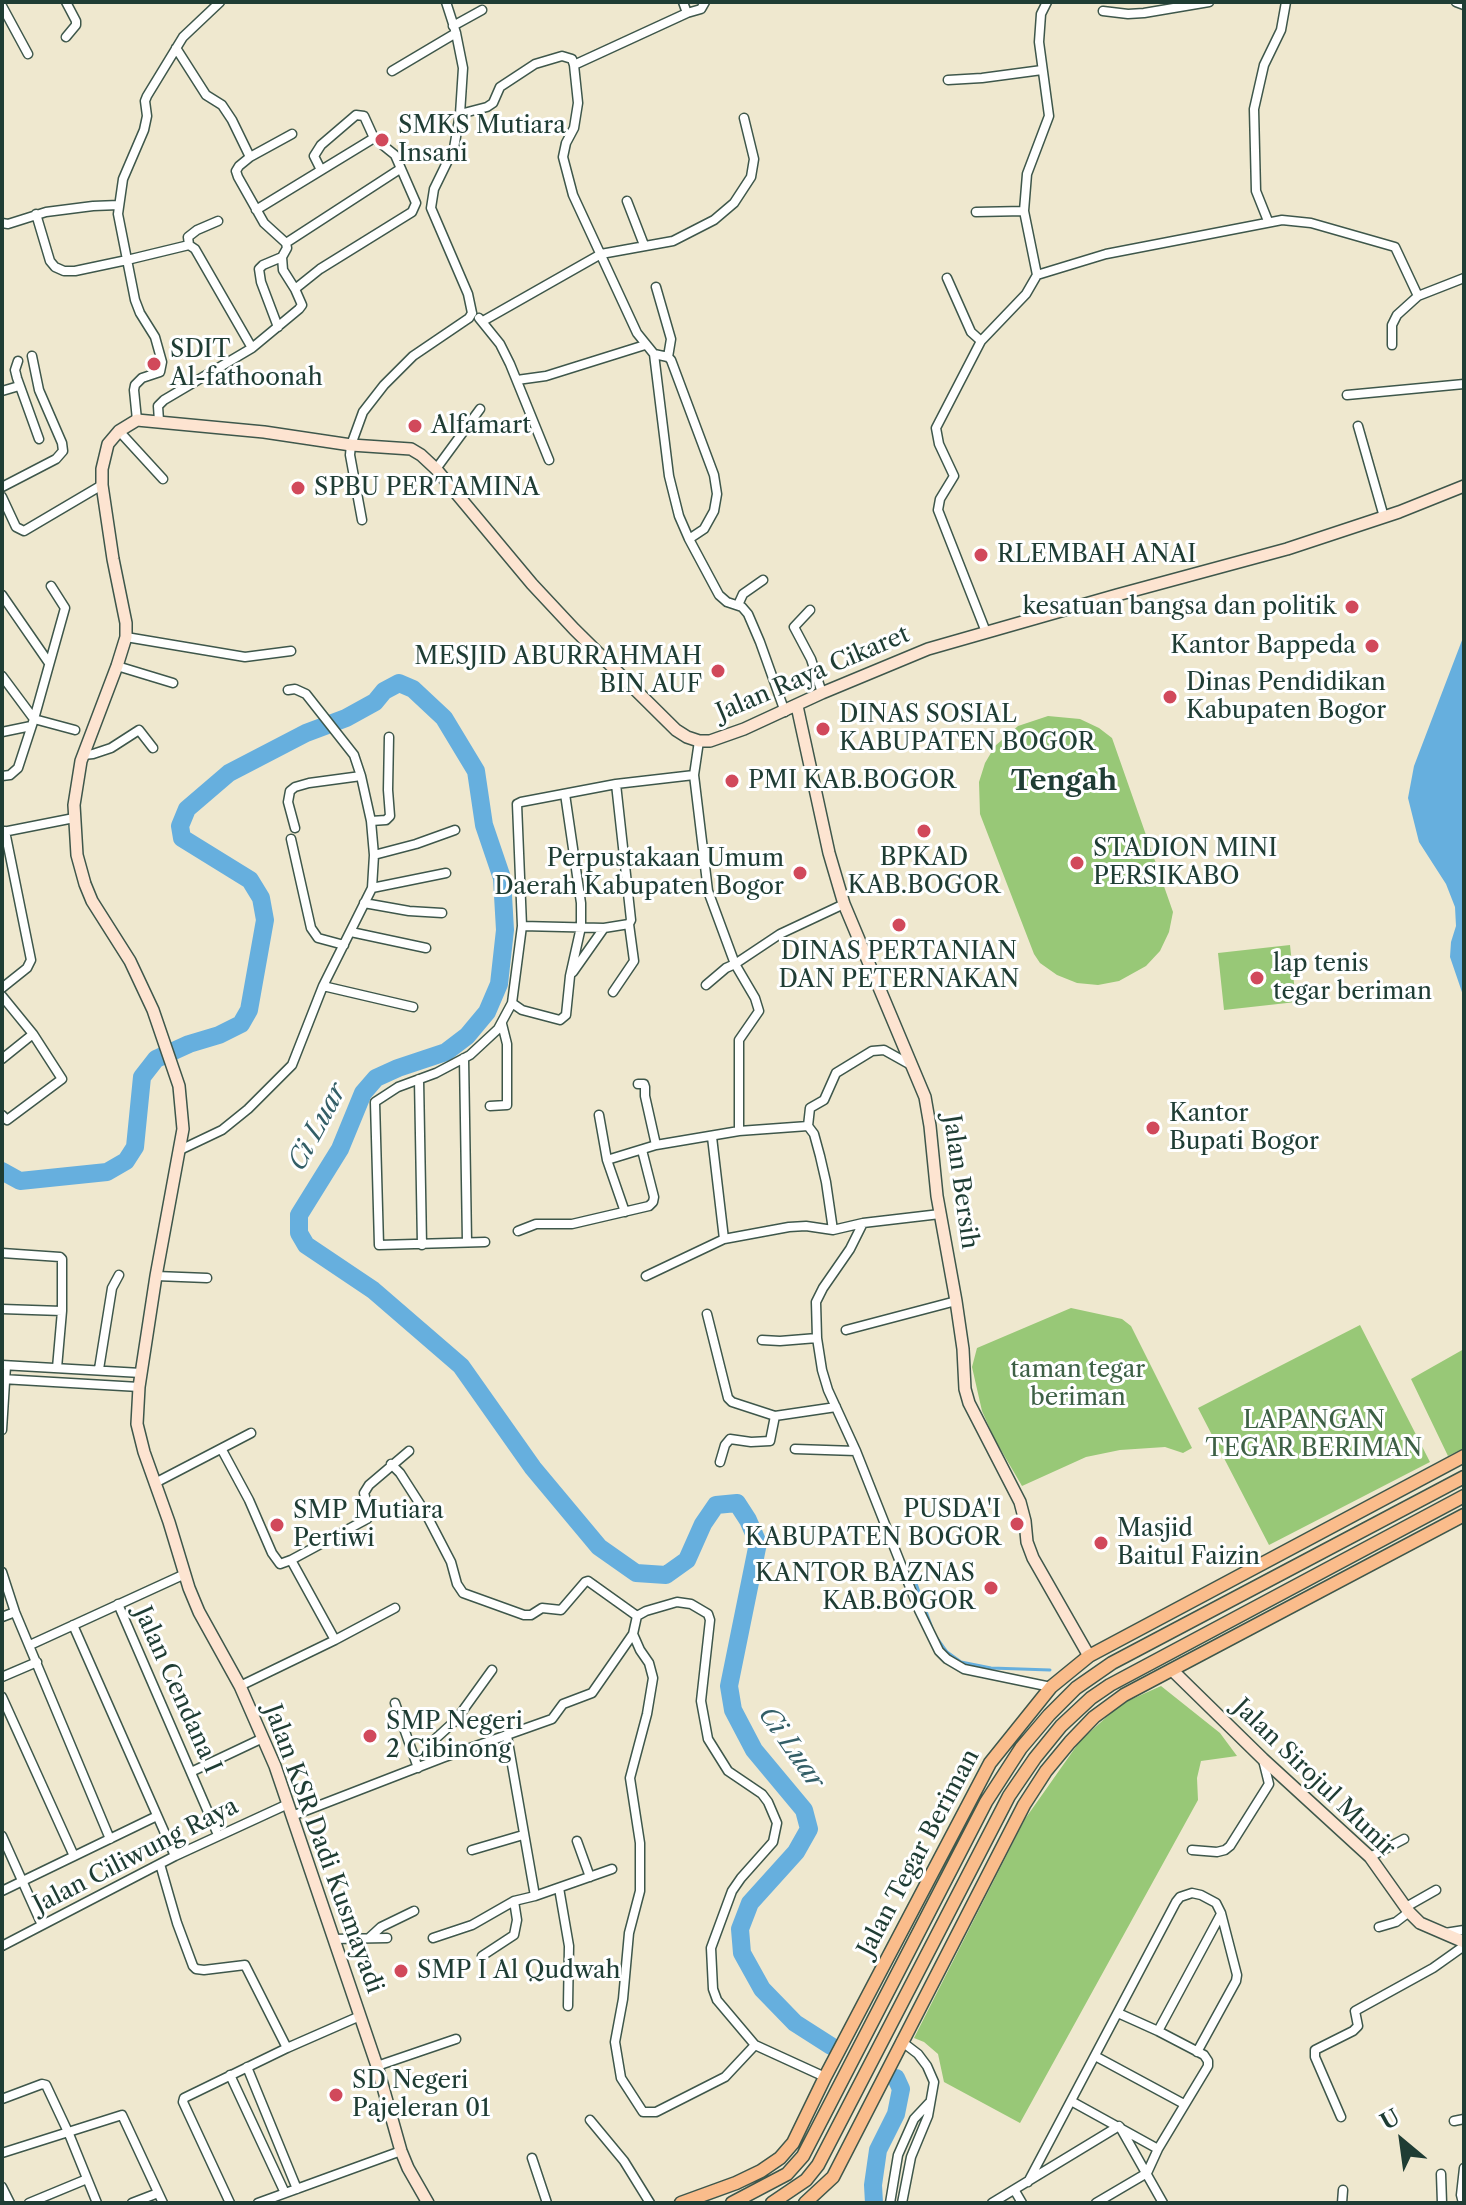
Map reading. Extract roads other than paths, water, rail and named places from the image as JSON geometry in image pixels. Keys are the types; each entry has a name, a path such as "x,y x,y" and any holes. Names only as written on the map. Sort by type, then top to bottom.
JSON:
{"main road":[{"name":"Jalan Raya Cikaret","path":"137,420 411,449 436,469 532,584 574,629 676,730 699,741 710,741 733,733 928,649 1287,549 1464,486"},
{"path":"119,431 137,420"},
{"name":"Jalan KSR Dadi Kusmayadi","path":"119,431 108,444 104,455 102,485 126,637 83,755 76,782 74,818 77,855 85,884 92,901 144,986 173,1066 183,1107 180,1150 141,1373 137,1424 199,1612 240,1686 290,1810 377,2066 401,2151 428,2203"},
{"name":"Jalan Bersih","path":"797,706 829,853 844,904 925,1097 969,1403 1020,1502 1033,1558 1089,1656"},
{"name":"Jalan Tegar Beriman","path":"681,2203 761,2171 780,2158 793,2143 990,1763 1051,1687 1089,1656 1464,1456"},
{"name":"Jalan Tegar Beriman","path":"732,2203 787,2174 803,2156 986,1802 1021,1748 1076,1688 1093,1675 1464,1477"},
{"path":"772,2203 806,2180 818,2165 1009,1796 1061,1726 1110,1685 1464,1496"},
{"path":"805,2203 833,2177 1024,1805 1070,1742 1094,1717 1124,1695 1464,1515"},
{"name":"Jalan Sirojul Munir","path":"1172,1670 1370,1857 1420,1923 1464,1944"},
{"path":"943,1852 949,1875"},
{"path":"979,1857 990,1873"},
{"path":"878,2012 894,2021"}],"street":[{"path":"66,2 76,21 66,37"},
{"path":"137,420 135,385 142,378 160,372 162,362 155,337 135,300 120,232 119,205 124,173 144,130 147,116 145,101 183,37 220,2"},
{"path":"446,2 463,68 460,114 454,148 434,189 431,208 468,294 472,313 483,321 500,344 549,460"},
{"path":"683,2 687,13"},
{"path":"574,65 701,9 705,2"},
{"path":"986,632 938,510 940,499 954,476 939,444 936,428 981,341 1026,294 1037,275 1024,211 1027,174 1049,116 1039,42 1041,14 1047,2"},
{"path":"1103,11 1144,13 1209,2"},
{"path":"1268,221 1256,191 1254,109 1264,65 1281,30 1286,2"},
{"path":"1456,2 1464,5"},
{"path":"2,6 28,54"},
{"path":"392,71 482,10"},
{"path":"176,48 206,95 222,105 250,157"},
{"path":"460,114 487,107 493,103 500,87 535,64 562,56 572,59 578,103 574,128 563,157 573,195 637,333 654,354 668,357"},
{"path":"948,80 1042,70"},
{"path":"295,289 320,269 412,212 416,203 395,155 374,138 364,116 356,115 321,145 314,156 321,170"},
{"path":"483,321 601,254 673,241 714,220 734,203 751,177 754,159 744,118"},
{"path":"159,421 158,406 164,400 252,348 302,305 283,270 282,257 286,243 267,227 236,174 237,168 250,157 292,134"},
{"path":"256,210 374,138"},
{"path":"286,243 400,169"},
{"path":"627,201 644,245"},
{"path":"2,223 8,224 36,214 119,205"},
{"path":"976,212 1024,211"},
{"path":"36,214 50,261 64,271 189,245"},
{"path":"1037,275 1106,254 1282,220 1311,223 1395,247 1418,296"},
{"path":"218,221 188,237 189,245 199,253 252,348"},
{"path":"278,327 259,269 282,257"},
{"path":"947,278 971,332 981,341"},
{"path":"1392,345 1392,325 1397,315 1418,296 1464,278"},
{"path":"656,287 671,339 668,357 714,475 717,494 714,511 704,529 689,539"},
{"path":"362,520 351,463 351,445 363,412 413,356 472,313"},
{"path":"517,380 546,376 645,345"},
{"path":"654,354 669,476 679,516 719,595 748,614 785,712"},
{"path":"2,487 56,459 63,451 39,390 32,356"},
{"path":"18,361 15,370 19,386 39,439"},
{"path":"1347,395 1464,384"},
{"path":"2,391 19,386"},
{"path":"436,469 480,409"},
{"path":"1358,426 1384,517"},
{"path":"119,431 163,479"},
{"path":"2,497 16,527 24,531 102,485"},
{"path":"738,605 743,594 763,580"},
{"path":"2,776 10,775 18,768 65,608 51,586"},
{"path":"2,595 49,663"},
{"path":"810,610 794,627 811,659 822,693"},
{"path":"126,637 245,657 291,651"},
{"path":"117,666 173,683"},
{"path":"2,676 32,723"},
{"path":"180,1150 222,1130 292,1065 323,986 372,888 374,855 371,821 354,755 306,694 295,689 288,690"},
{"path":"2,732 32,723 75,730"},
{"path":"83,755 111,748 139,730 153,748"},
{"path":"371,821 386,820 390,816 389,737"},
{"path":"699,741 694,775 708,891 735,964 759,1011 739,1040 739,1131"},
{"path":"485,1242 379,1245 375,1102 398,1087 464,1058 498,1029 512,1003 522,926 517,804 616,784 694,775"},
{"path":"295,828 287,796 295,787 361,776"},
{"path":"613,992 634,961 616,784"},
{"path":"512,1003 522,1010 555,1019 566,1015 570,976 581,927 581,903 565,794"},
{"path":"2,988 27,968 31,960 4,832 74,818"},
{"path":"374,855 455,830"},
{"path":"291,839 311,928 318,938 344,945"},
{"path":"372,888 446,873"},
{"path":"364,903 442,913"},
{"path":"706,985 726,968 791,927 844,904"},
{"path":"522,926 604,928 629,924"},
{"path":"570,976 604,928"},
{"path":"351,932 426,948"},
{"path":"323,986 413,1007"},
{"path":"2,996 33,1034 62,1079 7,1120 2,1115"},
{"path":"490,1106 507,1105 507,1044 502,1023"},
{"path":"2,1059 33,1034"},
{"path":"833,1230 820,1156 814,1134 808,1126 810,1108 824,1100 836,1073 872,1051 884,1050 909,1064"},
{"path":"464,1058 467,1242"},
{"path":"419,1079 422,1245"},
{"path":"638,1084 645,1085 656,1145"},
{"path":"599,1115 607,1160 625,1212"},
{"path":"607,1160 656,1145 739,1131 808,1126"},
{"path":"712,1137 724,1239"},
{"path":"518,1231 536,1224 572,1224 649,1206 654,1197 642,1150"},
{"path":"646,1276 724,1239 789,1227 833,1230 940,1214"},
{"path":"868,1223 816,1302 817,1338 825,1380 919,1610 939,1651 964,1669 1051,1687"},
{"path":"2,1253 60,1257 64,1264 57,1368"},
{"path":"99,1369 112,1288 119,1275"},
{"path":"156,1276 207,1278"},
{"path":"846,1330 956,1301"},
{"path":"2,1309 62,1311"},
{"path":"707,1314 728,1398 732,1402 775,1416 836,1407"},
{"path":"762,1340 817,1338"},
{"path":"2,1430 4,1365 141,1373"},
{"path":"3,1380 139,1387"},
{"path":"720,1462 730,1439 770,1441 775,1416"},
{"path":"155,1483 251,1433"},
{"path":"795,1449 856,1451"},
{"path":"222,1450 280,1564 367,1519 370,1515 364,1493 391,1464 409,1451"},
{"path":"391,1464 425,1512 463,1593 531,1615 542,1608 561,1610 588,1581 637,1616"},
{"path":"291,1560 335,1640"},
{"path":"2,1572 15,1612 110,1839"},
{"path":"30,1645 185,1574"},
{"path":"755,2045 725,2077 656,2112 643,2112 621,2078 615,2042 641,1869 630,1778 653,1678 649,1663 633,1634 637,1616 677,1602 691,1604 708,1614 710,1620 701,1701 708,1739 728,1771 762,1794 777,1823 773,1842 732,1891 711,1948 713,1989 717,2000 755,2045 825,2077"},
{"name":"Jalan Cendana I","path":"118,1604 218,1835"},
{"path":"240,1686 395,1608"},
{"path":"2,1617 15,1612"},
{"path":"73,1625 175,1856"},
{"name":"Jalan Ciliwung Raya","path":"2,1946 218,1835 552,1719 563,1704 592,1693 633,1634"},
{"path":"2,1677 37,1662"},
{"path":"442,1758 433,1741 456,1720 492,1670"},
{"path":"2,1697 74,1856"},
{"path":"395,1703 418,1768"},
{"path":"507,1736 535,1896"},
{"path":"191,1772 263,1738"},
{"path":"1192,1850 1217,1852 1230,1846 1269,1784 1263,1759"},
{"path":"2,1891 157,1816"},
{"path":"472,1850 523,1835"},
{"path":"2,1836 42,1925"},
{"path":"1370,1857 1404,1839"},
{"path":"577,1841 590,1877"},
{"path":"160,1864 193,1966 204,1970 245,1965 287,2048"},
{"path":"433,1938 472,1925 514,1901 612,1869"},
{"path":"559,1888 569,1946 568,2006"},
{"path":"1379,1927 1396,1922 1408,1909 1436,1890"},
{"path":"1028,2182 1180,1897 1192,1893 1216,1903 1237,1975 1197,2052"},
{"path":"482,1956 514,1935 517,1920 514,1901"},
{"path":"369,1938 381,1927 414,1911"},
{"path":"1158,2031 1221,1913"},
{"path":"1442,1933 1464,1930"},
{"path":"333,1939 387,1938"},
{"path":"1341,2117 1315,2057 1315,2050 1353,2031 1358,2026 1355,2011 1402,1987 1464,1944"},
{"path":"1096,2203 1147,2173 1208,2066 1207,2058 1197,2052 1118,2013"},
{"path":"230,2203 183,2100 230,2075 360,2016"},
{"path":"377,2066 456,2039"},
{"path":"901,2041 918,2054 934,2082 928,2116 911,2157 902,2203"},
{"path":"1095,2056 1184,2104"},
{"path":"247,2067 297,2189"},
{"path":"230,2075 285,2193"},
{"path":"2,2099 46,2085 97,2203"},
{"path":"1071,2101 1158,2149"},
{"path":"890,2203 898,2155 914,2119 929,2102"},
{"path":"2,2153 122,2115 163,2203"},
{"path":"1454,2121 1464,2119"},
{"path":"590,2120 624,2161 650,2203"},
{"path":"1119,2126 1163,2203"},
{"path":"992,2203 1119,2126"},
{"path":"258,2203 401,2151"},
{"path":"532,2158 547,2203"},
{"path":"1463,2203 1464,2168"},
{"path":"1439,2203 1441,2174"},
{"path":"29,2203 87,2179"},
{"path":"2,2187 7,2202"},
{"path":"1342,2203 1343,2190"},
{"path":"1015,2191 1022,2203"},
{"path":"132,2203 158,2193"}],"water":[{"path":"1464,635 1464,998 1450,957 1456,926 1455,907 1446,884 1419,842 1408,798 1414,766"}],"waterway":[{"name":"Ci Luar","path":"2,1171 20,1181 107,1172 126,1161 135,1147 142,1077 156,1059 241,1024 249,1010 265,920 261,898 250,880 182,838 180,826 187,809 229,773 306,733 346,718 375,702 384,691 399,683 413,689 444,718 476,771 484,825 502,878 505,930 499,984 487,1012 467,1036 446,1052 376,1078 363,1093 340,1149 299,1215 299,1233 306,1245 373,1290 461,1366 533,1468 599,1547 636,1573 666,1575 687,1560 703,1524 716,1505 737,1503 758,1543 729,1686 733,1710 754,1750 804,1810 809,1829 796,1852 750,1903 740,1929 742,1953 762,1989 795,2023 831,2046"},
{"path":"914,1578 932,1628"},
{"path":"937,1638 947,1652 961,1662 991,1668 1050,1670"},
{"name":"Ci Luar","path":"874,2203 878,2150 896,2114 901,2089 896,2078"}],"place":[{"name":"SMKS Mutiara Insani","path":"382,140"},
{"name":"SDIT Al-fathoonah","path":"154,364"},
{"name":"Alfamart","path":"415,426"},
{"name":"SPBU PERTAMINA","path":"298,488"},
{"name":"RLEMBAH ANAI","path":"981,555"},
{"name":"kesatuan bangsa dan politik","path":"1352,607"},
{"name":"Kantor Bappeda","path":"1372,646"},
{"name":"MESJID ABURRAHMAH BIN AUF","path":"718,671"},
{"name":"Dinas Pendidikan Kabupaten Bogor","path":"1170,697"},
{"name":"DINAS SOSIAL KABUPATEN BOGOR","path":"823,729"},
{"name":"PMI KAB.BOGOR","path":"732,781"},
{"name":"BPKAD KAB.BOGOR","path":"924,831"},
{"name":"STADION MINI PERSIKABO","path":"1077,863"},
{"name":"Perpustakaan Umum Daerah Kabupaten Bogor","path":"800,873"},
{"name":"DINAS PERTANIAN DAN PETERNAKAN","path":"899,925"},
{"name":"lap tenis tegar beriman","path":"1257,978"},
{"name":"Kantor Bupati Bogor","path":"1153,1128"},
{"name":"PUSDA'I KABUPATEN BOGOR","path":"1017,1524"},
{"name":"SMP Mutiara Pertiwi","path":"277,1525"},
{"name":"Masjid Baitul Faizin","path":"1101,1543"},
{"name":"KANTOR BAZNAS KAB.BOGOR","path":"991,1588"},
{"name":"SMP Negeri 2 Cibinong","path":"370,1736"},
{"name":"SMP I Al Qudwah","path":"401,1971"},
{"name":"SD Negeri Pajeleran 01","path":"336,2095"}],"district":[{"name":"Tengah","path":"1064,782"}],"park label":[{"name":"taman tegar beriman","path":"1078,1384"},
{"name":"LAPANGAN TEGAR BERIMAN","path":"1314,1435"}]}
